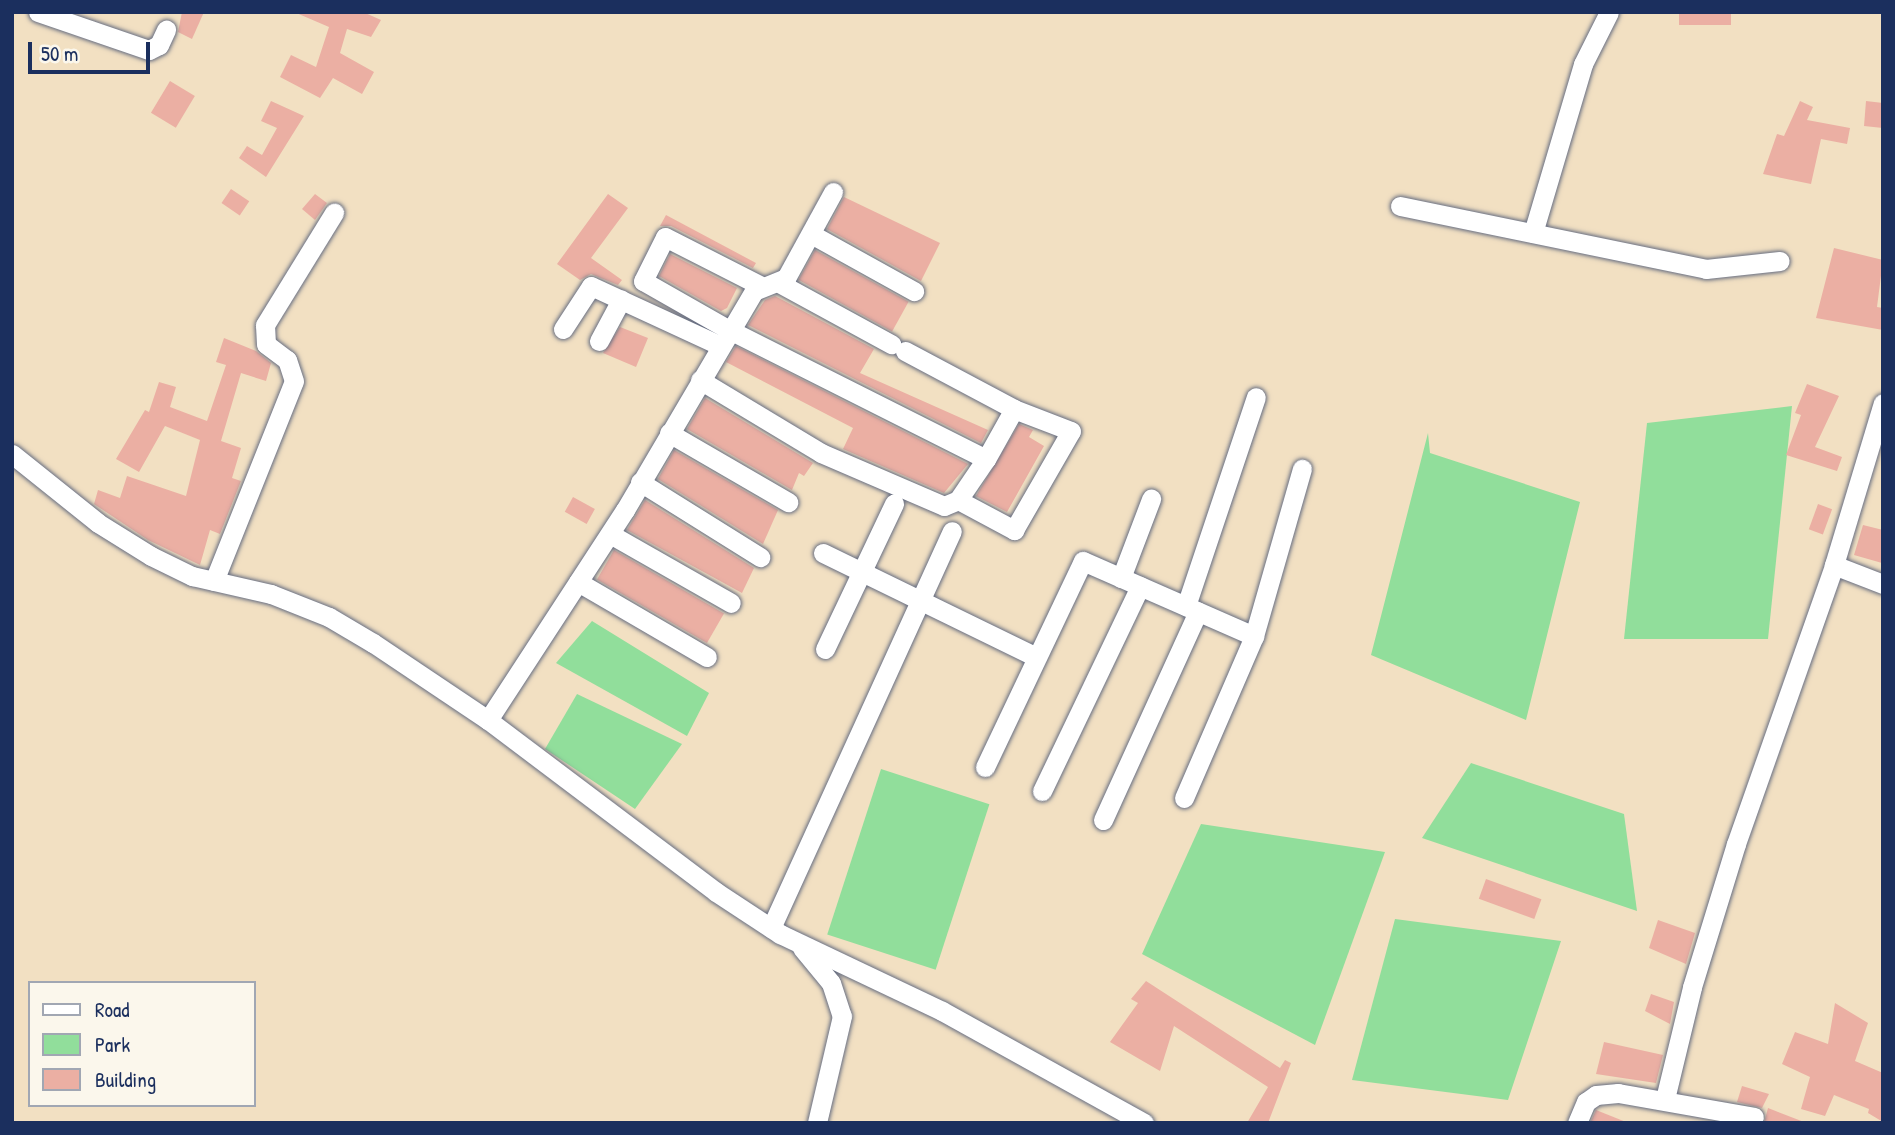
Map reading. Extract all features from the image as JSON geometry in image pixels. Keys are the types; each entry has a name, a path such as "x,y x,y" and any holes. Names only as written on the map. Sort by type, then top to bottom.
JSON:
{"street":[{"path":"38,12 149,50 159,45 166,30"},
{"path":"1533,233 1583,64 1609,12"},
{"path":"488,720 610,534 725,335 811,234 833,192"},
{"path":"1400,206 1706,269 1780,261"},
{"path":"214,581 294,381 287,360 266,344 265,325 334,214"},
{"path":"811,234 914,291"},
{"path":"725,335 643,282 665,237 770,284 1014,409 1071,431 1014,530 958,500"},
{"path":"563,329 591,286 621,300 725,335 986,459"},
{"path":"599,341 621,300"},
{"path":"700,380 821,453 944,506 958,500 986,459 1014,409"},
{"path":"1103,820 1192,609 1256,397"},
{"path":"1665,1099 1692,987 1736,844 1834,565 1883,403"},
{"path":"669,433 788,502"},
{"path":"12,454 97,523 144,553 192,576 271,594 329,617 488,720 716,892 771,928 942,1011 1144,1123"},
{"path":"1184,798 1254,636 1302,469"},
{"path":"640,482 760,557"},
{"path":"1042,792 1130,582 1151,499"},
{"path":"825,649 894,504"},
{"path":"771,928 952,531"},
{"path":"610,534 730,603"},
{"path":"824,553 919,602 1036,657"},
{"path":"985,767 1083,561 1254,636"},
{"path":"1834,565 1883,584"},
{"path":"578,582 707,657"},
{"path":"797,942 831,982 842,1016 817,1123"},
{"path":"1577,1123 1586,1102 1596,1095 1665,1099 1754,1117"}],"green space":[{"path":"1792,406 1768,639 1624,639 1647,423"},
{"path":"1428,433 1430,453 1580,502 1526,720 1371,655"},
{"path":"592,621 709,693 687,736 556,663"},
{"path":"577,694 682,744 635,809 545,749"},
{"path":"1471,763 1624,814 1637,911 1422,838"},
{"path":"881,769 989,804 936,970 827,934"},
{"path":"1201,824 1385,852 1315,1045 1142,954"},
{"path":"1395,919 1561,941 1508,1100 1352,1080"}],"building":[{"path":"182,12 204,12 192,39 178,32"},
{"path":"294,12 363,12 381,20 371,37 347,29 340,53 374,72 362,94 333,78 320,98 280,77 291,55 316,67 329,27"},
{"path":"1679,12 1731,12 1731,25 1679,25"},
{"path":"170,81 195,96 176,128 151,113"},
{"path":"271,101 304,116 266,177 239,158 247,146 262,155 277,128 261,121"},
{"path":"1800,101 1813,107 1807,120 1850,128 1847,144 1821,139 1811,184 1763,174 1777,134 1784,136"},
{"path":"1866,101 1883,103 1883,128 1864,126"},
{"path":"231,189 249,201 240,215 221,203"},
{"path":"315,194 327,203 315,220 302,209"},
{"path":"608,194 628,208 591,258 622,280 618,285 591,274 580,280 557,264"},
{"path":"844,197 940,243 921,281 827,229"},
{"path":"666,215 756,263 753,268 671,226 660,226"},
{"path":"1834,248 1883,260 1877,307 1883,308 1883,330 1816,318"},
{"path":"815,250 909,302 892,332 799,280"},
{"path":"670,254 737,288 727,308 721,311 659,276"},
{"path":"775,296 874,349 860,373 988,430 981,443 748,325 765,300"},
{"path":"620,327 648,338 636,367 603,353"},
{"path":"224,338 256,351 271,363 266,381 241,373 221,441 241,448 232,478 241,481 220,534 210,530 200,565 148,540 94,504 98,490 120,498 127,476 186,496 200,440 165,426 139,472 116,459 145,410 149,412 159,382 176,387 170,407 207,421 226,365 216,362"},
{"path":"736,346 968,464 944,493 843,449 853,428 726,362"},
{"path":"1807,384 1839,396 1815,447 1842,457 1837,471 1786,455 1801,415 1795,413"},
{"path":"705,398 813,463 804,476 799,473 792,490 687,429"},
{"path":"1019,424 1033,430 1029,437 1044,446 1007,512 976,496"},
{"path":"674,450 778,510 763,544 658,479"},
{"path":"573,497 595,509 587,524 565,512"},
{"path":"645,500 754,568 742,593 627,530"},
{"path":"1818,504 1832,509 1823,535 1809,529"},
{"path":"1863,525 1883,530 1882,563 1854,555"},
{"path":"614,550 724,614 707,643 597,579"},
{"path":"1486,879 1541,899 1534,919 1479,899"},
{"path":"1658,920 1695,933 1686,964 1649,948"},
{"path":"1146,981 1280,1068 1285,1060 1291,1063 1268,1123 1247,1123 1268,1087 1174,1026 1160,1071 1110,1042 1138,1003 1131,999"},
{"path":"1651,994 1674,1002 1670,1024 1645,1011"},
{"path":"1835,1003 1868,1023 1855,1061 1883,1073 1883,1122 1868,1113 1869,1109 1834,1095 1825,1116 1801,1109 1810,1077 1782,1064 1795,1032 1828,1044"},
{"path":"1604,1042 1663,1055 1656,1083 1596,1074"},
{"path":"1742,1086 1769,1094 1762,1108 1737,1102"},
{"path":"1768,1108 1804,1122 1804,1123 1764,1123"},
{"path":"1596,1110 1626,1122 1626,1123 1590,1123"}]}
